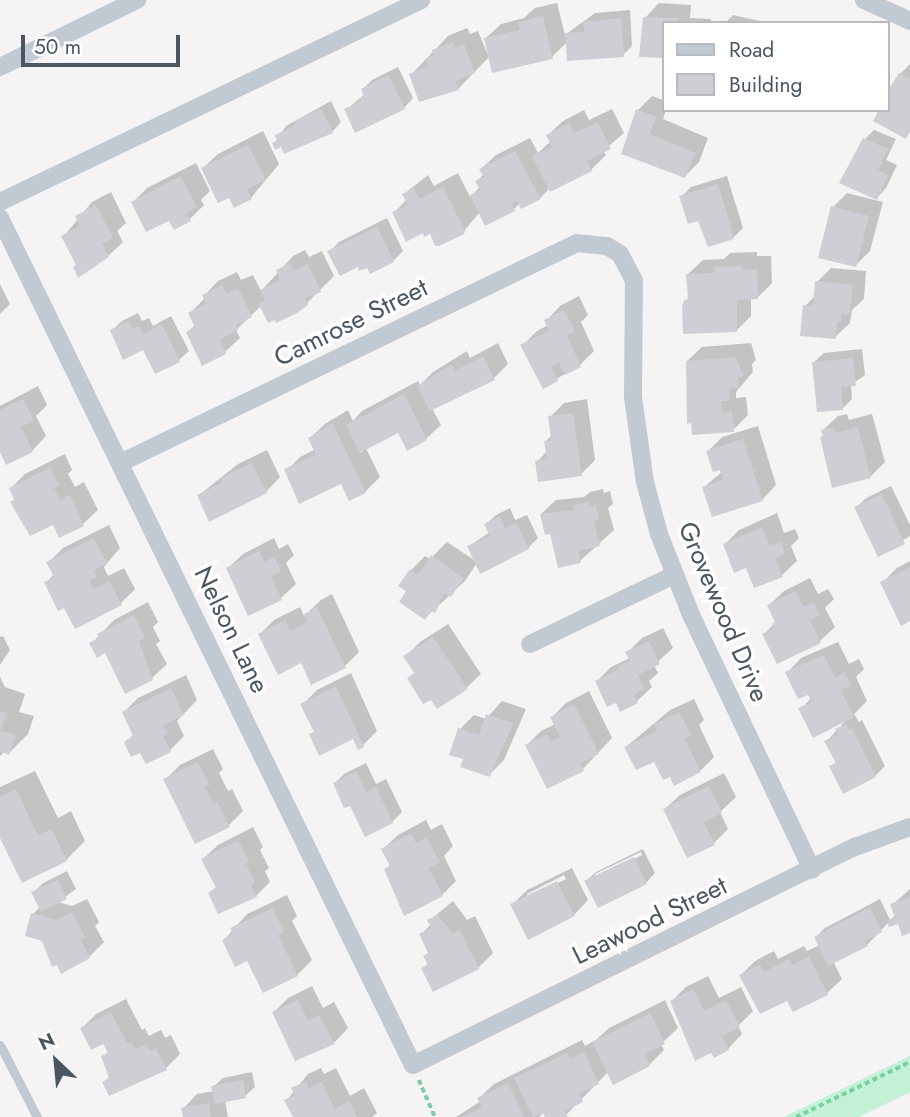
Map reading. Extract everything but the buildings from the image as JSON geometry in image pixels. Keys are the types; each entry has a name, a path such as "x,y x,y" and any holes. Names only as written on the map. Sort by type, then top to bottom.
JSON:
{"street":[{"path":"0,67 137,0"},
{"path":"0,202 421,0"},
{"path":"864,0 910,21"},
{"name":"Nelson Lane","path":"0,218 414,1065"},
{"name":"Camrose Street","path":"120,463 577,243 607,246"},
{"name":"Grovewood Drive","path":"607,246 620,254 634,280 633,397 638,439 645,482 674,575 812,870"},
{"path":"530,643 674,575"},
{"name":"Leawood Street","path":"414,1065 855,847 910,827"}],"lane":[{"path":"0,1045 37,1117"}],"path":[{"path":"796,1117 910,1062"},
{"path":"414,1065 435,1117"}],"green space":[{"path":"910,1056 910,1092 859,1117 784,1117"}]}
